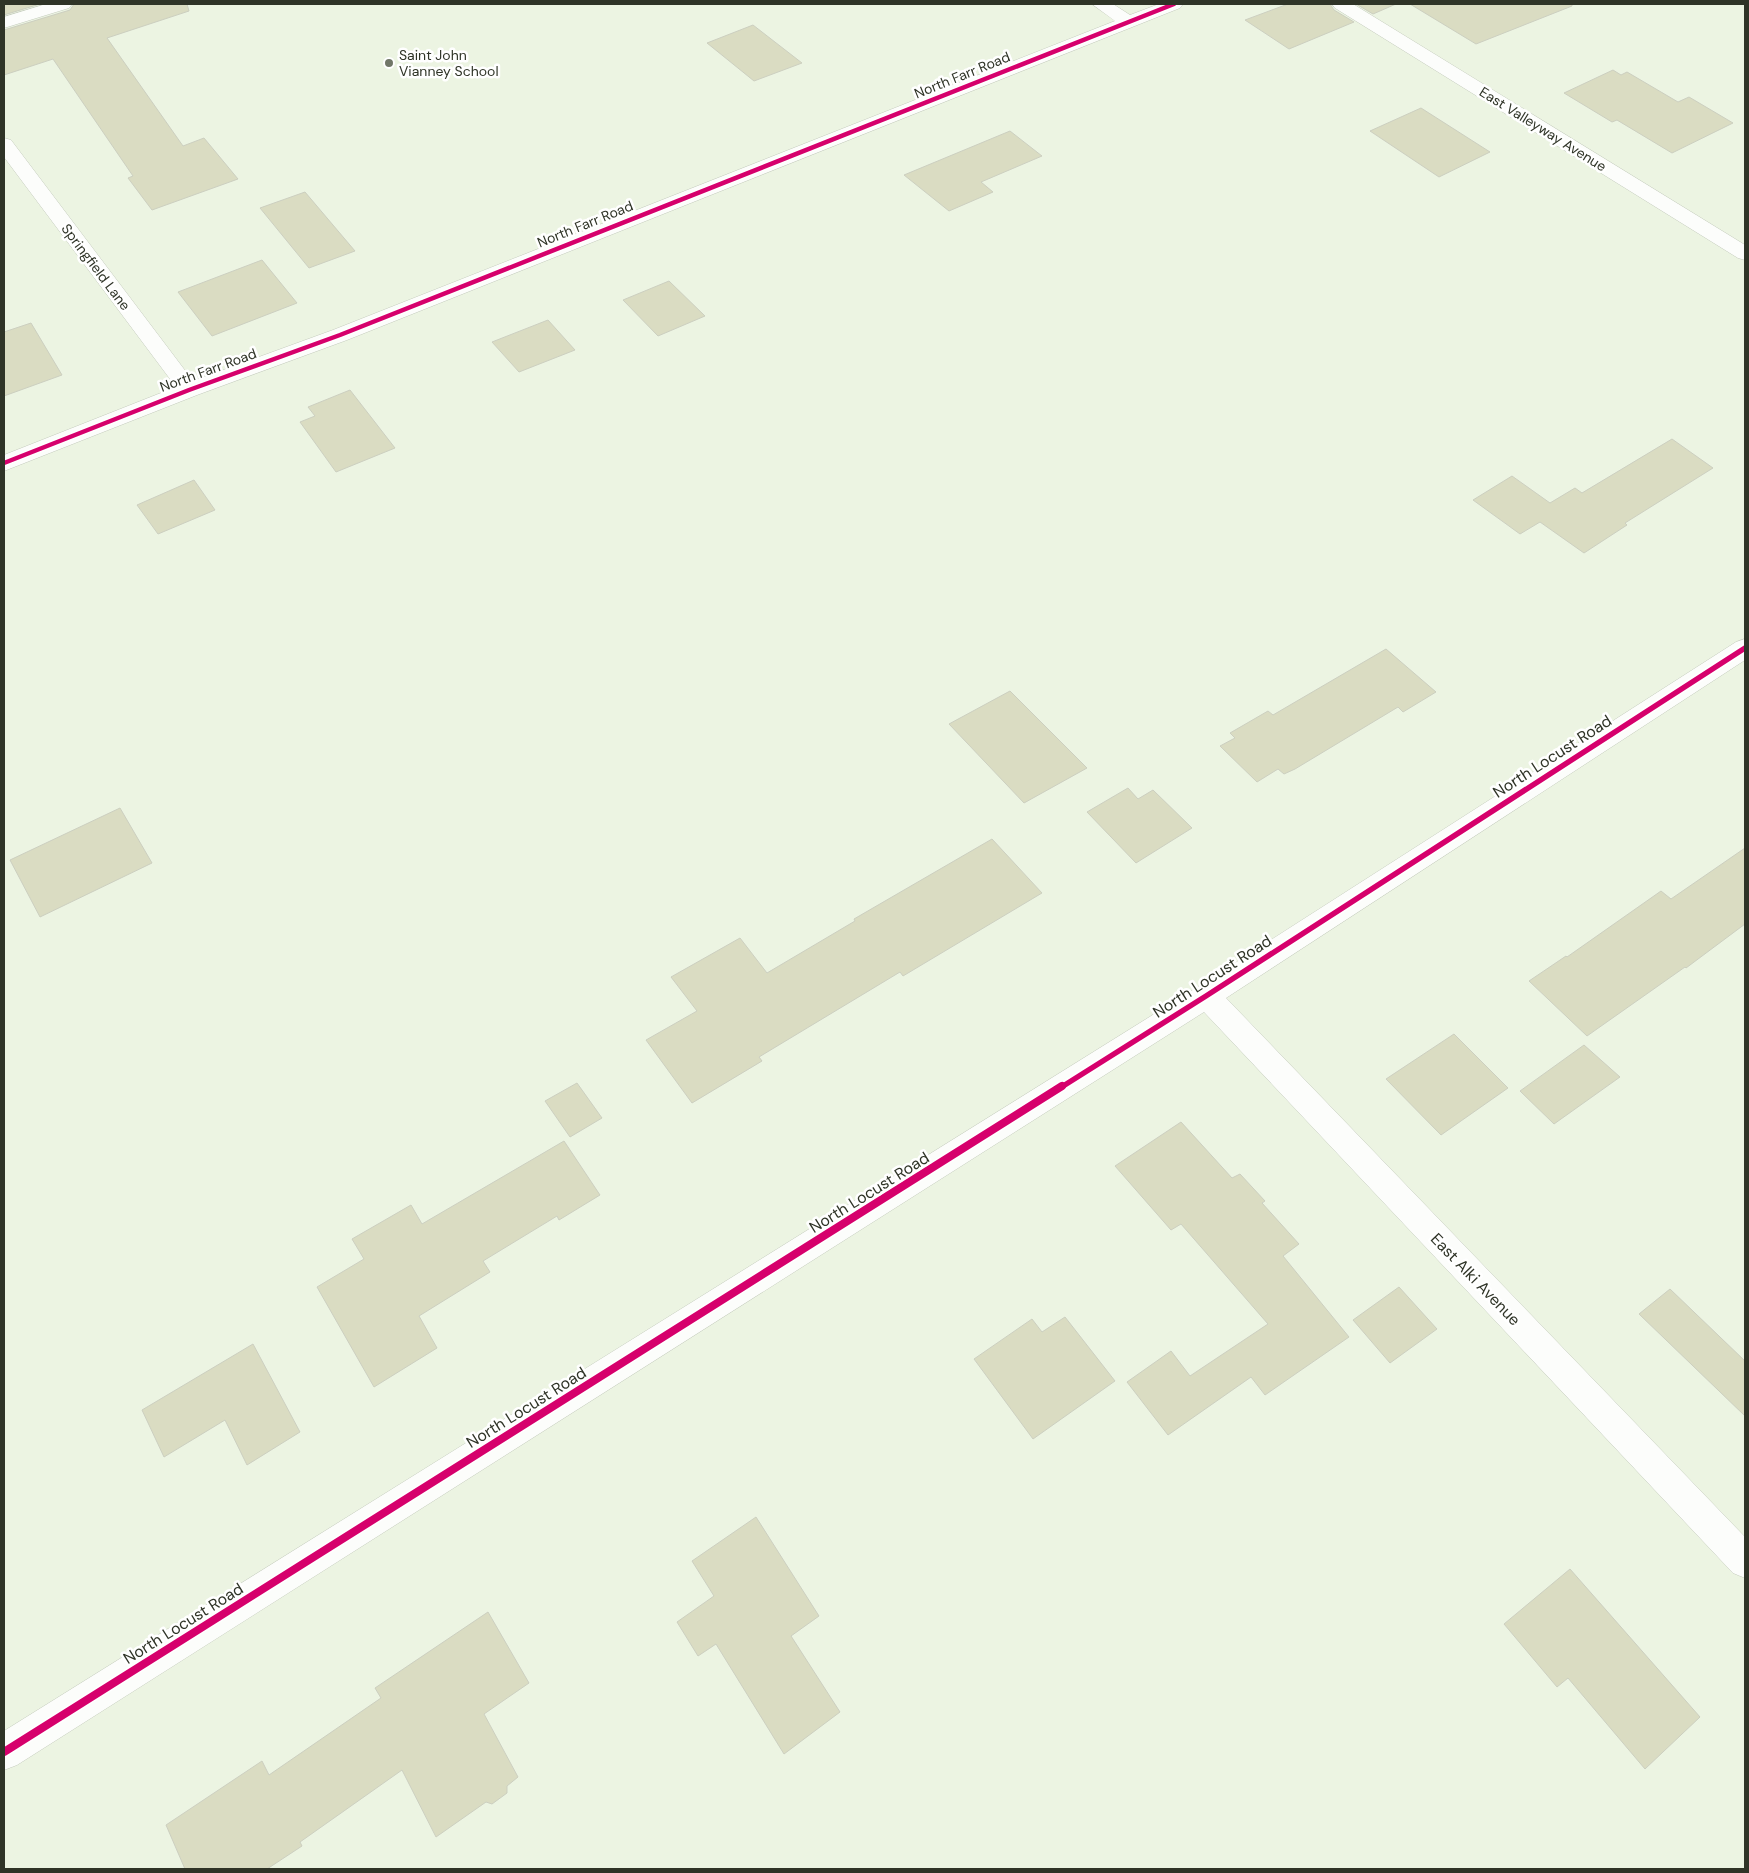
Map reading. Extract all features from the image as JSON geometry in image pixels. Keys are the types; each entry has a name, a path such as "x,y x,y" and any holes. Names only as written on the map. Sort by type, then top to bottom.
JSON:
{"street":[{"path":"4,23 63,4"},
{"path":"1101,4 1128,22"},
{"name":"North Farr Road","path":"4,463 189,390 340,335 1174,4"},
{"name":"East Valleyway Avenue","path":"1341,4 1745,254"},
{"name":"Springfield Lane","path":"4,144 189,390"},
{"name":"North Locust Road","path":"4,1752 1206,996 1745,648"},
{"name":"East Alki Avenue","path":"1206,996 1745,1561"}],"building":[{"path":"4,4 40,4 4,15"},
{"path":"74,4 187,4 189,11 107,38 183,146 204,138 238,179 152,210 128,178 133,176 53,59 4,75 4,30 70,10"},
{"path":"1288,4 1330,4 1334,10 1354,22 1289,49 1245,20"},
{"path":"1356,4 1396,4 1373,14"},
{"path":"1410,4 1572,4 1572,6 1476,44"},
{"path":"753,25 802,63 754,81 707,43"},
{"path":"1613,70 1621,75 1627,72 1678,102 1689,97 1733,123 1672,153 1617,120 1612,122 1564,93"},
{"path":"1421,108 1490,152 1439,177 1370,131"},
{"path":"1010,131 1042,156 981,182 993,192 949,211 904,175"},
{"path":"305,192 355,251 309,268 260,208"},
{"path":"262,260 297,303 212,336 178,292"},
{"path":"669,281 705,316 658,336 623,300"},
{"path":"548,320 575,350 519,372 492,342"},
{"path":"31,323 62,375 4,396 4,332"},
{"path":"350,390 395,448 336,472 300,422 315,416 308,407"},
{"path":"1672,439 1713,468 1625,523 1627,525 1584,553 1540,522 1520,534 1473,500 1512,476 1550,503 1575,488 1582,493"},
{"path":"194,480 215,510 158,534 137,505"},
{"path":"1386,649 1436,692 1403,712 1398,707 1295,769 1284,774 1278,769 1257,782 1220,746 1235,738 1230,733 1268,711 1273,715"},
{"path":"1010,691 1087,768 1024,803 949,724"},
{"path":"1128,788 1138,799 1153,790 1192,828 1136,863 1087,812"},
{"path":"120,808 152,863 40,917 10,860"},
{"path":"992,839 1042,893 903,976 900,972 759,1057 762,1061 692,1103 646,1040 697,1011 671,977 740,938 767,973 855,921 854,919"},
{"path":"1745,848 1745,924 1686,968 1587,1036 1529,981 1567,957 1661,891 1671,899"},
{"path":"1454,1034 1508,1088 1441,1135 1386,1079"},
{"path":"1584,1045 1620,1077 1554,1124 1520,1091"},
{"path":"577,1083 602,1118 570,1137 545,1101"},
{"path":"1181,1122 1232,1178 1240,1174 1265,1201 1262,1203 1299,1244 1283,1256 1349,1337 1265,1395 1251,1377 1168,1435 1127,1382 1171,1351 1190,1376 1268,1324 1181,1224 1171,1230 1115,1166"},
{"path":"564,1141 600,1195 559,1220 557,1216 483,1261 490,1272 419,1316 437,1348 374,1387 317,1287 364,1259 352,1239 411,1205 422,1224"},
{"path":"1399,1287 1437,1329 1390,1363 1353,1320"},
{"path":"1670,1289 1745,1361 1745,1416 1639,1314"},
{"path":"1065,1317 1115,1381 1033,1439 974,1359 1032,1319 1042,1332"},
{"path":"253,1344 300,1432 247,1465 225,1420 164,1457 142,1410"},
{"path":"756,1517 819,1616 791,1636 840,1712 784,1754 716,1644 698,1656 677,1622 714,1596 692,1561"},
{"path":"1570,1569 1700,1717 1645,1769 1568,1678 1557,1687 1504,1624"},
{"path":"488,1612 529,1683 484,1714 518,1777 507,1786 507,1793 492,1804 486,1802 436,1837 402,1770 300,1842 302,1846 267,1869 185,1869 166,1825 262,1761 269,1775 381,1698 375,1688"}],"cycle path":[{"path":"4,463 189,390 340,335 1174,4"},
{"path":"4,1752 1206,996 1745,648"}],"place":[{"name":"Saint John Vianney School","path":"389,63"}]}
